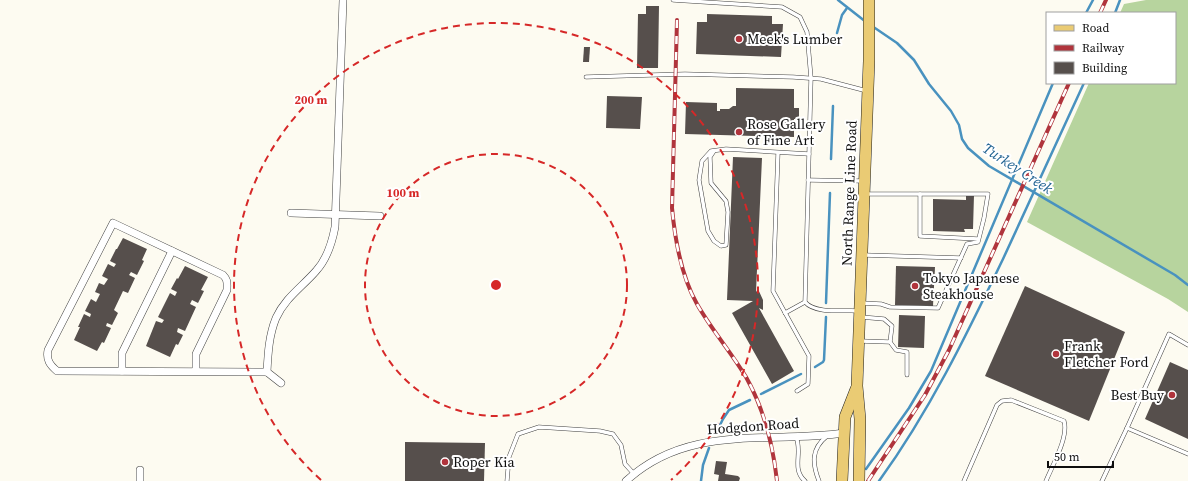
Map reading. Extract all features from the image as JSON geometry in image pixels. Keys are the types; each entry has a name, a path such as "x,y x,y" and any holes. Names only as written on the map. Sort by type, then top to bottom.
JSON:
{"main road":[{"name":"North Range Line Road","path":"859,481 860,420 858,386 869,61 869,0"},
{"name":"North Range Line Road","path":"842,481 845,417 858,386"}],"street":[{"path":"267,372 271,331 276,317 285,303 316,271 325,258 331,244 335,227 343,0"},
{"path":"292,213 380,216"},
{"path":"196,371 196,354 227,290 228,283 226,278 223,275 113,223 48,350 48,360 57,371 267,372 281,383"},
{"path":"122,371 122,353 172,251"},
{"name":"Hodgdon Road","path":"626,481 634,474 666,455 698,444 735,438 828,435 844,433"},
{"path":"140,470 140,481"}],"lane":[{"path":"673,0 782,7 800,17 807,32 811,78 805,302 808,306 818,310 860,310 881,304 890,306 938,308 967,244 978,242 988,194 864,194"},
{"path":"586,77 685,74 811,78 821,79 868,91"},
{"path":"714,151 710,158 711,183 726,201 728,212 726,245 721,246 714,241 708,231 699,180 702,161 711,151 726,150 809,154"},
{"path":"778,152 773,291 809,356 808,384 797,391"},
{"path":"808,180 865,181"},
{"path":"920,194 920,236 978,239"},
{"path":"862,255 961,258"},
{"path":"785,313 805,302"},
{"path":"860,310 884,319 892,326 890,342 896,350 907,352 907,375"},
{"path":"1102,481 1169,334 1188,345"},
{"path":"859,341 890,342"},
{"path":"964,481 997,405 1002,401 1011,400 1064,422 1064,435 1046,481"},
{"path":"507,481 509,457 518,434 539,427 600,431 612,434 621,445 625,464 634,474"},
{"path":"1126,428 1188,454"},
{"path":"818,481 814,460 816,448 820,441 828,435"},
{"path":"795,436 799,450 797,470 800,477 804,481"}],"green space":[{"path":"1146,0 1188,0 1188,312 1168,299 1027,222 1089,84 1176,84 1176,12 1120,12 1124,4"}],"building":[{"path":"646,6 659,6 658,68 637,68 638,14 646,14"},
{"name":"Meek's Lumber","path":"707,14 772,16 772,24 783,24 781,57 696,54 697,22 707,22"},
{"path":"584,47 590,47 589,62 583,62"},
{"path":"736,88 794,89 794,108 799,108 799,119 794,119 794,137 685,134 686,102 717,103 717,111 720,111 720,109 729,109 736,106"},
{"path":"607,96 642,97 640,129 606,128"},
{"path":"733,157 762,158 756,292 758,289 763,300 763,310 759,308 794,371 772,384 732,313 753,301 727,300"},
{"path":"966,195 974,195 973,229 964,229 965,232 933,231 933,199 966,200"},
{"path":"123,238 147,249 142,260 144,261 137,275 131,272 129,275 135,278 128,293 123,291 114,310 118,313 112,325 107,323 106,326 111,328 104,343 102,342 97,351 74,340 84,314 90,317 91,314 85,311 91,299 96,302 100,294 95,292 99,283 104,285 108,279 102,276 108,264 114,267 116,264 110,261"},
{"path":"185,266 208,277 201,290 204,291 198,303 192,300 190,304 196,307 185,331 178,328 177,332 183,335 178,345 176,344 170,357 146,346 156,321 162,323 164,320 158,317 170,293 175,296 177,292 171,289"},
{"name":"Tokyo Japanese Steakhouse","path":"896,266 935,267 933,306 895,305"},
{"name":"Frank Fletcher Ford","path":"1025,286 1125,332 1089,421 985,376"},
{"path":"899,315 925,316 924,348 898,347"},
{"name":"Best Buy","path":"1170,362 1188,370 1188,439 1145,419"},
{"name":"Roper Kia","path":"405,442 485,443 484,481 405,481"},
{"path":"716,461 727,462 725,474 738,476 740,478 739,481 718,481 719,475 714,474"}],"waterway":[{"name":"Turkey Creek","path":"838,0 866,22"},
{"path":"1087,12 1093,0"},
{"path":"1115,12 1120,0"},
{"path":"837,33 842,15 847,8"},
{"name":"Turkey Creek","path":"872,26 897,43 914,60 929,84 951,111 959,125 962,139 968,148 989,166 1175,275 1188,285"},
{"path":"866,469 909,408 931,371 1053,84"},
{"path":"879,481 914,428 961,345 1003,259 1084,84"},
{"path":"831,159 833,106"},
{"path":"826,303 830,193"},
{"path":"815,367 824,360 826,317"},
{"path":"761,394 801,374"},
{"path":"716,433 729,410 750,400"},
{"path":"701,481 703,465 709,448"}],"railway":[{"path":"1100,12 1106,0"},
{"path":"677,20 672,208 680,258 691,293 708,322 746,377 758,402 767,428 777,481"},
{"path":"868,481 925,395 949,350 1069,84"}],"place":[{"name":"Meek's Lumber","path":"739,39"},
{"name":"Rose Gallery of Fine Art","path":"739,132"},
{"name":"Tokyo Japanese Steakhouse","path":"915,286"},
{"name":"Frank Fletcher Ford","path":"1056,354"},
{"name":"Best Buy","path":"1172,395"},
{"name":"Roper Kia","path":"445,462"}]}
